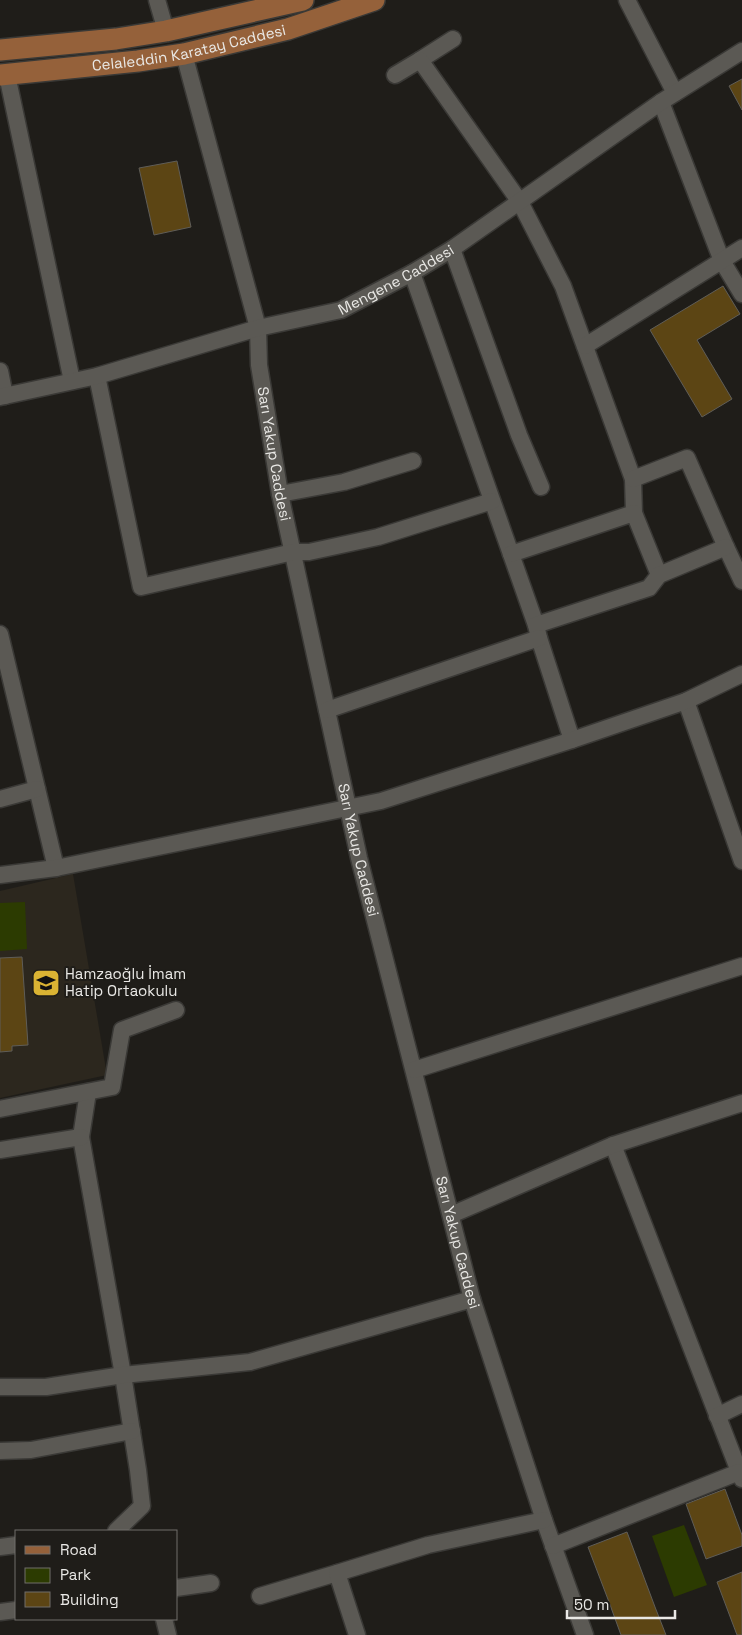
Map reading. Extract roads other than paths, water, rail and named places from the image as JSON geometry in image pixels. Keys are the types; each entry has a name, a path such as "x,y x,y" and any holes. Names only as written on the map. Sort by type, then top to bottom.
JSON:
{"main road":[{"name":"Celaleddin Karatay Caddesi","path":"1,45 116,40 166,31 303,0"},
{"name":"Celaleddin Karatay Caddesi","path":"3,75 138,61 184,54 288,29 374,0"}],"street":[{"path":"157,0 166,31"},
{"path":"626,0 675,93"},
{"path":"395,75 453,39"},
{"name":"Mengene Caddesi","path":"3,397 97,376 258,328 341,310 412,273 452,249 661,102 742,51"},
{"name":"Sarı Yakup Caddesi","path":"184,54 258,328 259,365 280,494 359,858 472,1299 544,1520 585,1635"},
{"path":"420,60 520,202 563,286 633,479 634,513 660,575"},
{"path":"3,75 72,381"},
{"path":"661,102 722,261 742,294"},
{"path":"585,346 742,248"},
{"path":"452,249 541,487"},
{"path":"412,273 511,554 572,740"},
{"path":"0,371 3,397"},
{"path":"97,376 141,587 293,552 309,552 378,537 492,501"},
{"path":"633,479 687,458 742,581"},
{"path":"280,494 344,482 414,461"},
{"path":"511,554 634,513"},
{"path":"328,710 649,588 660,575 726,548"},
{"path":"0,634 7,700 37,790 56,868"},
{"path":"0,875 56,868 381,801 572,740 686,701 742,674"},
{"path":"686,701 742,861"},
{"path":"0,799 37,790"},
{"path":"414,1070 742,966"},
{"path":"0,1110 112,1087 122,1030 176,1010"},
{"path":"88,1092 81,1137 123,1375 142,1506 117,1530"},
{"path":"451,1215 613,1145 742,1103"},
{"path":"0,1150 81,1137"},
{"path":"553,1546 741,1476 613,1145"},
{"path":"0,1387 46,1387 123,1375 250,1362 472,1299"},
{"path":"717,1416 742,1404"},
{"path":"0,1451 31,1450 132,1431"},
{"path":"260,1596 428,1545 544,1520"},
{"path":"0,1547 15,1545"},
{"path":"337,1573 357,1635"},
{"path":"178,1588 212,1583"},
{"path":"0,1612 15,1610"},
{"path":"164,1620 168,1635"}],"place":[{"name":"Hamzaoğlu İmam Hatip Ortaokulu","path":"46,983"}]}
